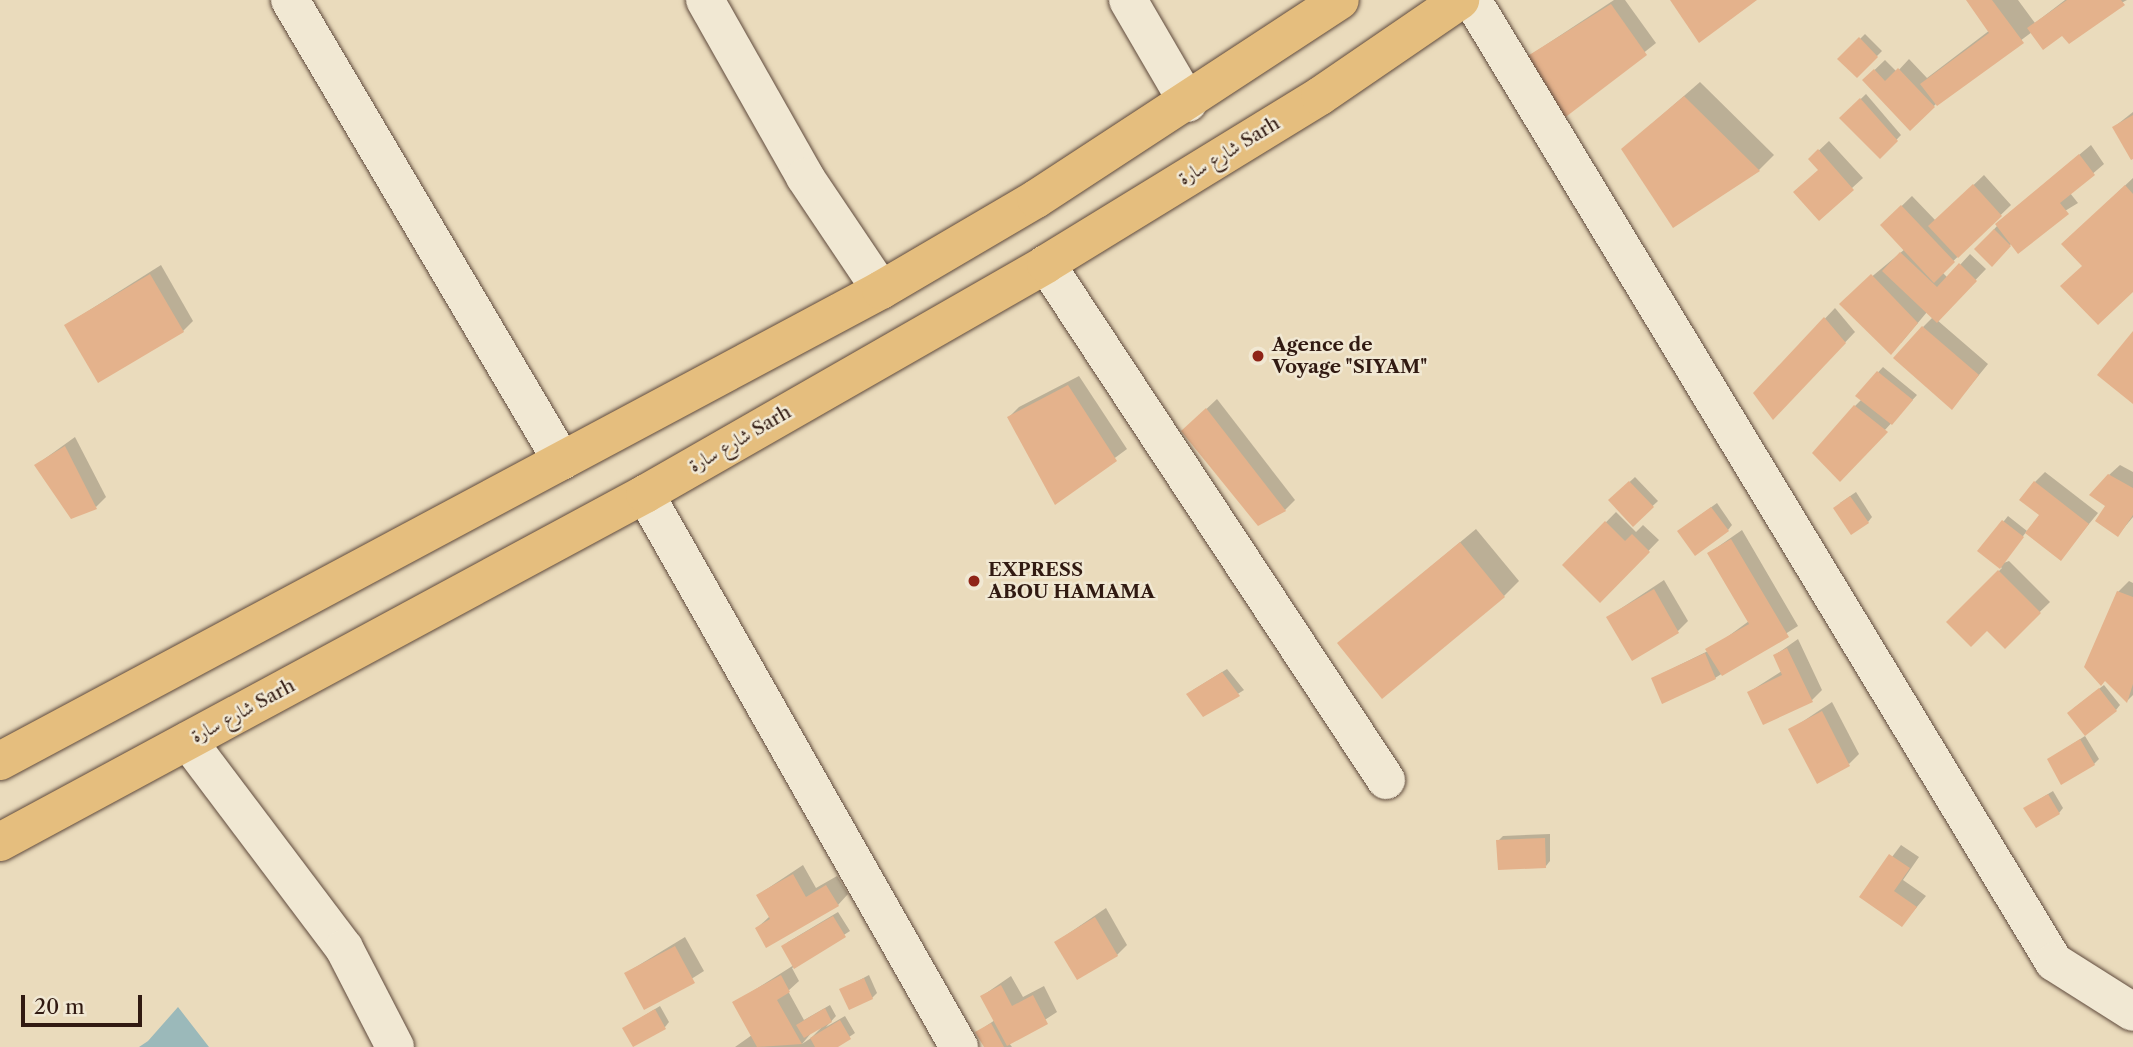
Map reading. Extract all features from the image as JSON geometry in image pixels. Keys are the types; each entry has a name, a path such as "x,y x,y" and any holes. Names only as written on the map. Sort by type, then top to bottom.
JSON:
{"highway":[{"path":"0,761 881,290 1188,103 1340,0"},
{"name":"شارع سارة Sarh","path":"0,842 645,494 1046,264 1320,96 1460,0"}],"street":[{"path":"705,0 805,177 881,290"},
{"path":"1128,0 1188,103"},
{"path":"1472,0 2054,962 2133,1012"},
{"path":"293,1 562,461"},
{"path":"1046,264 1386,779"},
{"path":"645,494 958,1047"},
{"path":"187,741 344,948 395,1047"}],"water":[{"path":"178,1007 209,1047 139,1047 148,1041"}],"building":[{"path":"1670,0 1757,0 1699,43"},
{"path":"1966,0 1992,0 2024,43 1937,106 1920,84 1989,33"},
{"path":"2067,0 2121,0 2125,5 2069,44 2062,36 2043,50 2027,28"},
{"path":"1611,4 1647,55 1563,119 1521,60"},
{"path":"1859,37 1878,57 1857,78 1837,59"},
{"path":"1898,68 1935,107 1910,131 1862,80 1874,69 1885,81"},
{"path":"1684,96 1760,171 1673,228 1621,149"},
{"path":"1860,98 1898,141 1880,159 1839,118"},
{"path":"2133,115 2133,159 2131,160 2112,127"},
{"path":"1818,149 1854,190 1819,221 1793,192 1818,170 1808,159"},
{"path":"2079,154 2095,175 2060,203 2069,214 2018,254 1995,224"},
{"path":"1973,184 2002,216 1958,258 1928,226"},
{"path":"2125,185 2133,194 2133,292 2098,325 2060,286 2082,266 2061,244"},
{"path":"1901,205 1955,262 1934,283 1880,225"},
{"path":"1994,229 2011,246 1992,267 1974,249"},
{"path":"1900,252 1937,287 1959,263 1977,281 1937,323 1882,271"},
{"path":"150,274 184,332 98,383 64,325"},
{"path":"1871,274 1918,323 1891,355 1839,304"},
{"path":"1824,317 1846,343 1773,420 1753,393"},
{"path":"1922,326 1979,375 1952,410 1893,358"},
{"path":"2133,331 2133,404 2097,375"},
{"path":"1877,371 1913,400 1892,425 1855,396"},
{"path":"1068,385 1117,461 1055,505 1007,417"},
{"path":"1854,405 1888,432 1840,482 1812,453"},
{"path":"1206,408 1286,511 1258,526 1181,431"},
{"path":"65,446 97,509 71,519 34,465"},
{"path":"2108,474 2133,488 2133,515 2118,537 2095,521 2105,506 2089,495"},
{"path":"1629,481 1654,507 1633,527 1608,500"},
{"path":"2034,481 2089,524 2061,561 2025,533 2039,515 2019,500"},
{"path":"1850,496 1869,523 1851,535 1833,508"},
{"path":"1711,507 1729,531 1695,556 1677,531"},
{"path":"2002,520 2024,537 2000,569 1977,551"},
{"path":"1605,521 1625,541 1632,534 1650,552 1600,603 1562,565"},
{"path":"1731,539 1789,637 1722,676 1705,649 1749,624 1707,553"},
{"path":"1460,542 1505,597 1382,699 1337,643"},
{"path":"1998,570 2041,613 2005,649 1987,631 1971,647 1946,622"},
{"path":"1654,589 1679,633 1632,661 1606,617"},
{"path":"2117,591 2133,597 2133,684 2127,703 2105,681 2101,686 2084,667"},
{"path":"1787,648 1813,702 1763,725 1747,692 1782,675 1773,655"},
{"path":"1705,653 1716,679 1662,704 1651,678"},
{"path":"1222,672 1240,696 1203,717 1186,694"},
{"path":"2099,688 2117,711 2085,736 2067,713"},
{"path":"1822,711 1850,766 1817,784 1788,729"},
{"path":"2080,739 2095,765 2061,785 2047,759"},
{"path":"2048,794 2060,814 2036,828 2023,808"},
{"path":"1545,838 1546,868 1498,870 1496,840"},
{"path":"1889,854 1910,868 1894,891 1917,907 1902,927 1859,897"},
{"path":"793,874 806,897 826,885 839,906 766,948 755,928 770,919 756,895"},
{"path":"833,916 846,937 794,969 781,946"},
{"path":"1095,917 1118,956 1077,980 1054,942"},
{"path":"675,946 695,983 644,1010 624,973"},
{"path":"781,975 790,992 777,1000 802,1044 757,1047 732,1002"},
{"path":"864,978 873,999 849,1010 839,989"},
{"path":"1001,985 1012,1006 1033,995 1048,1024 1007,1046 980,996"},
{"path":"825,1008 832,1022 804,1038 796,1025"},
{"path":"655,1009 666,1029 633,1047 622,1028"},
{"path":"840,1020 851,1039 838,1047 815,1047 810,1038"},
{"path":"991,1023 1004,1047 984,1047 975,1032"}],"place":[{"name":"Agence de Voyage \"SIYAM\"","path":"1258,356"},
{"name":"EXPRESS ABOU HAMAMA","path":"974,581"}]}
